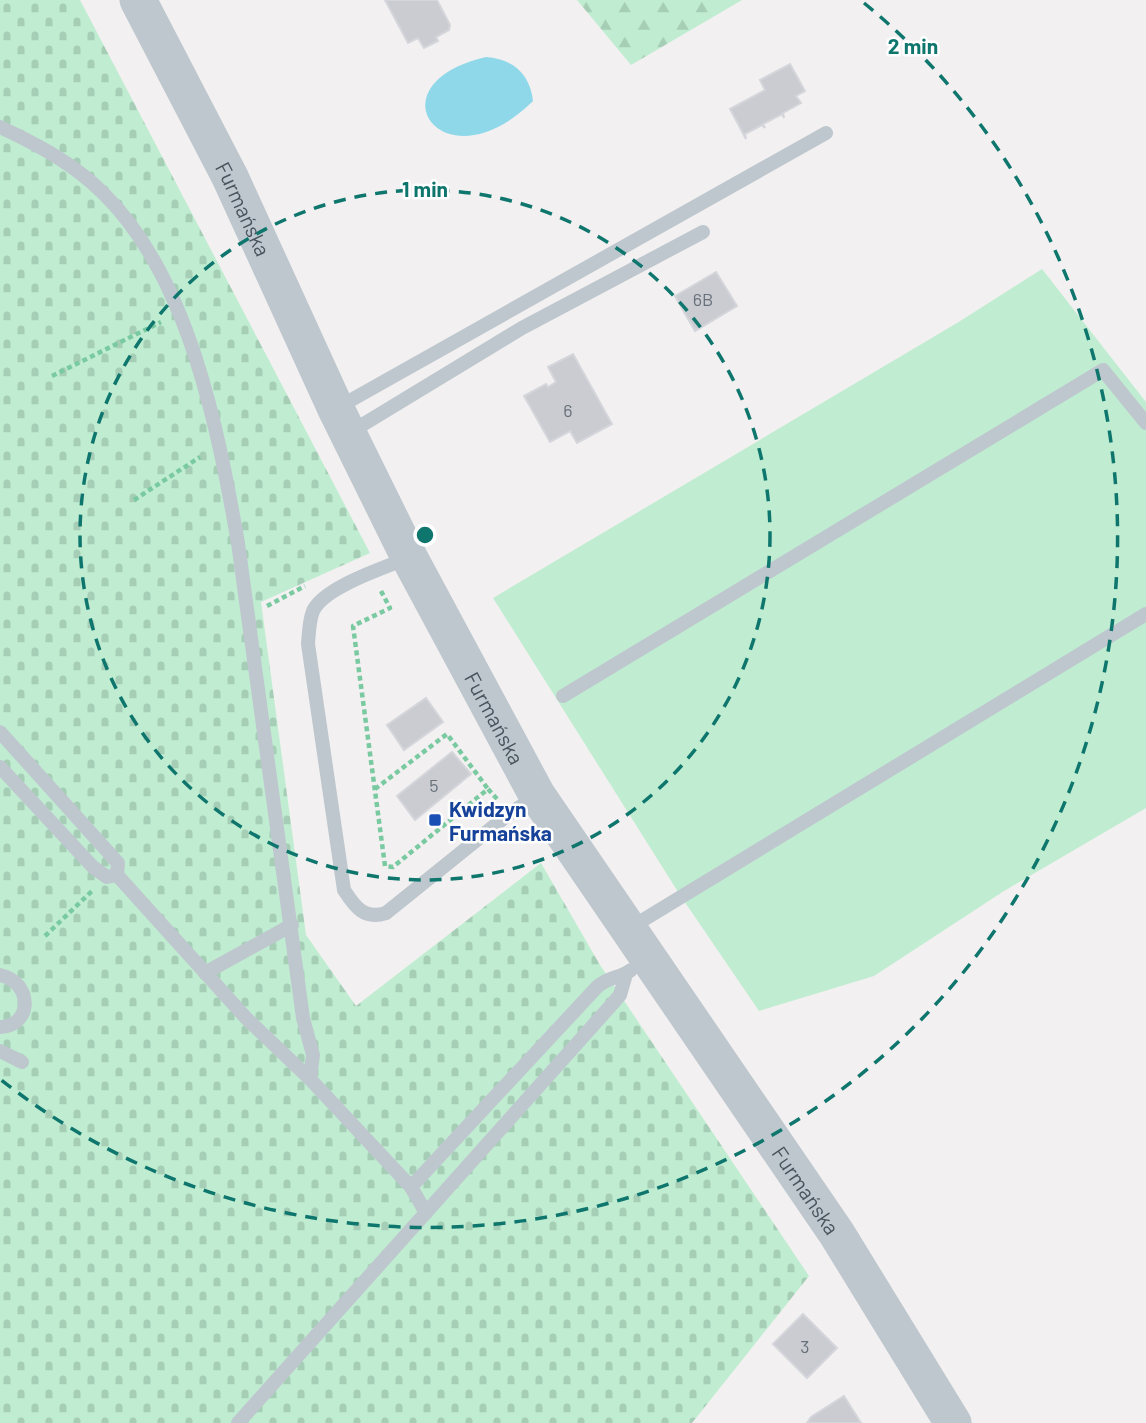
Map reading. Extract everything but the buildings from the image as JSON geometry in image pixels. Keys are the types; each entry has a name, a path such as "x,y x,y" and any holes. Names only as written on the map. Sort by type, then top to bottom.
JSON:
{"street":[{"name":"Furmańska","path":"138,0 230,177 523,804 837,1234 953,1423"}],"lane":[{"path":"0,127 50,152 103,193 142,242 199,364 220,447 238,543 303,1018 313,1055 310,1079"},
{"path":"342,421 826,133"},
{"path":"342,421 703,232"},
{"path":"563,696 1103,370 1146,423"},
{"path":"409,557 320,601 314,609 309,629 344,890 355,907 364,914 375,917 386,913 523,804"},
{"path":"411,1186 597,987 633,954 1146,614"},
{"path":"0,732 113,856 118,863 112,876"},
{"path":"0,767 93,867 112,876 246,1018 310,1079 411,1186 426,1213"},
{"path":"205,973 292,925"},
{"path":"238,1423 620,995 633,954"},
{"path":"0,975 11,977 20,986 25,997 24,1010 18,1021 0,1027"},
{"path":"0,1051 22,1062"}],"path":[{"path":"52,376 177,313"},
{"path":"134,500 220,447"},
{"path":"373,573 390,608 353,626 385,866 393,867 488,789"},
{"path":"266,611 268,603 307,584"},
{"path":"375,789 447,734 488,789 523,804"},
{"path":"45,936 112,876"}],"green space":[{"path":"0,0 80,0 370,553 261,602 306,935 356,1006 541,863 600,965 809,1276 692,1423 0,1423"},
{"path":"577,0 742,0 631,65"},
{"path":"1042,269 1146,402 1146,808 1004,891 874,976 759,1011 680,895 493,598 957,323"}],"water":[{"path":"486,57 504,61 518,70 528,83 533,101 500,126 471,135 447,133 432,122 425,106 431,88 450,70"}],"place":[{"name":"Kwidzyn Furmańska","path":"435,820"}]}
